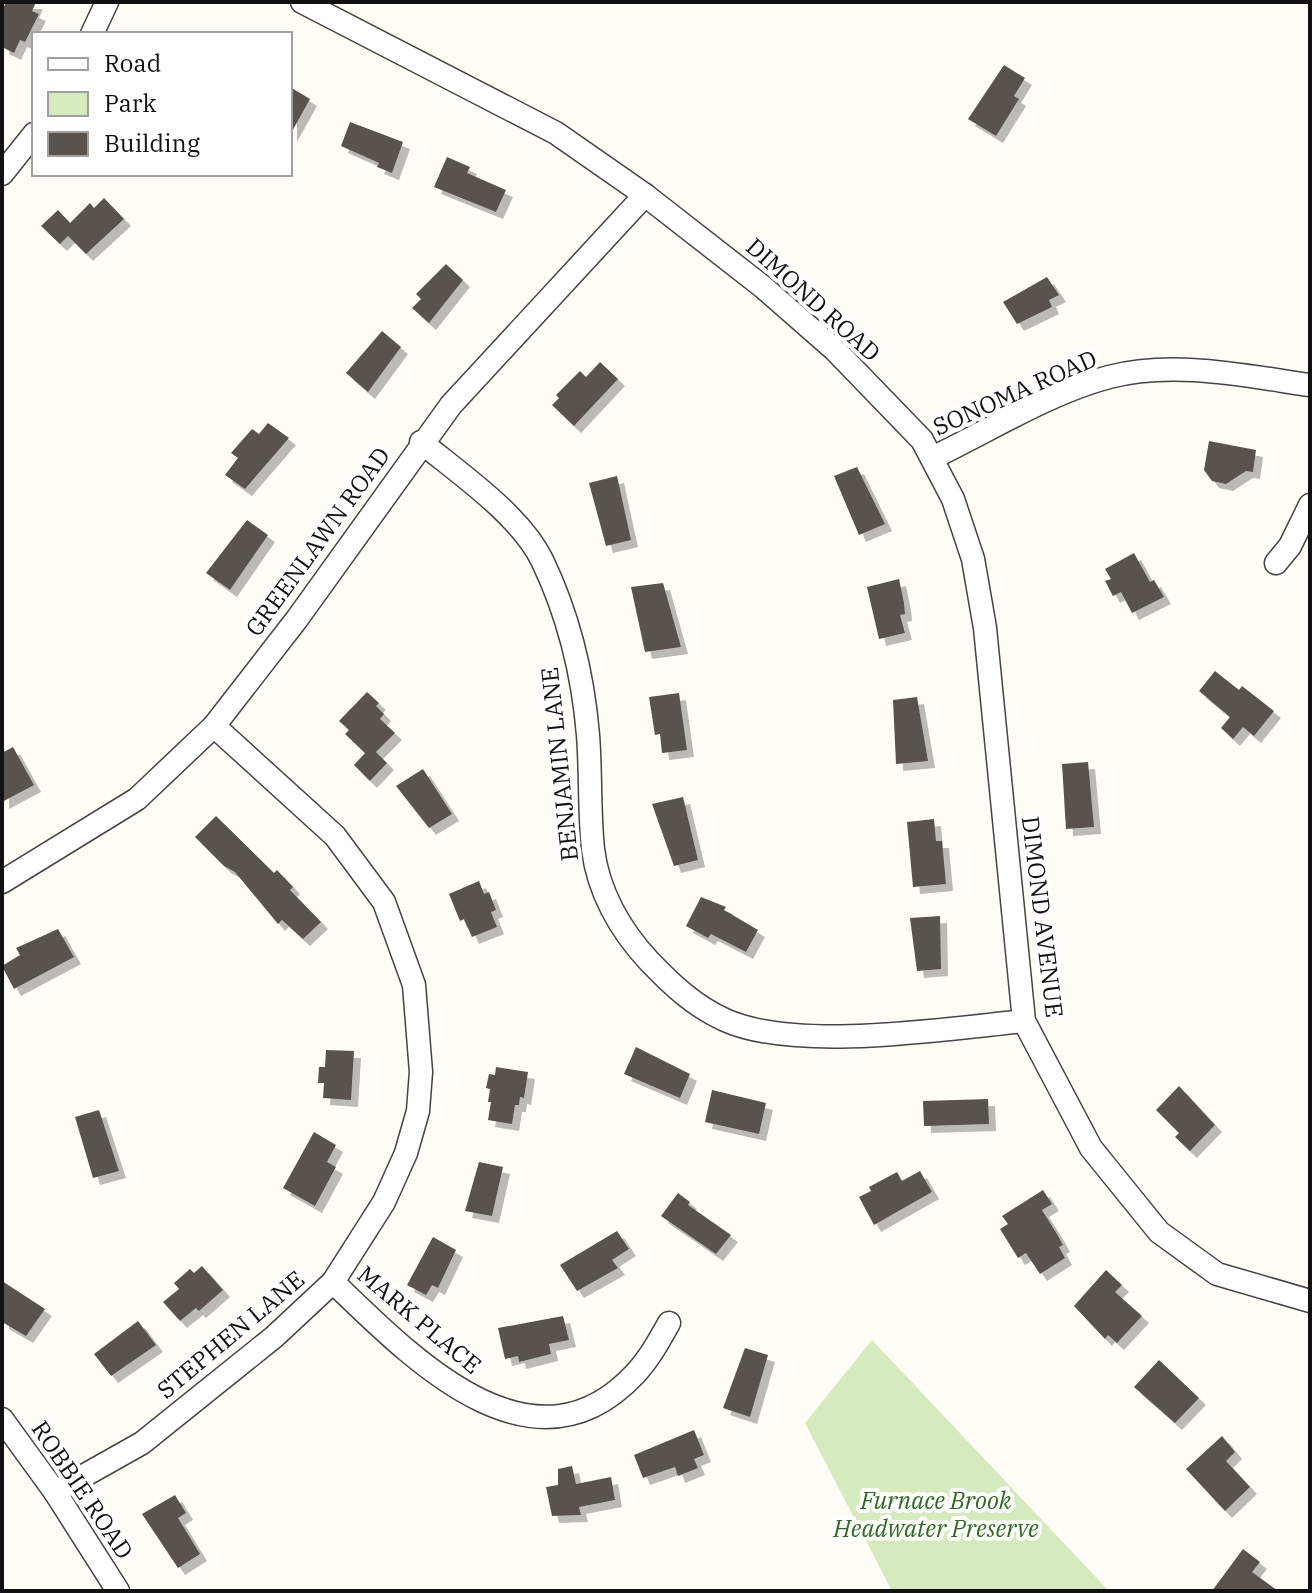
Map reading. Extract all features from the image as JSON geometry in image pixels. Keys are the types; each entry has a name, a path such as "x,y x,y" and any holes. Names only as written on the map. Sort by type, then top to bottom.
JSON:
{"street":[{"path":"93,32 107,2"},
{"path":"302,2 556,133 645,195"},
{"path":"2,174 32,136"},
{"name":"GREENLAWN ROAD","path":"2,882 137,799 214,726 297,619 421,442 451,405 645,195"},
{"name":"DIMOND ROAD","path":"645,195 763,287 835,350 922,440 932,458"},
{"name":"SONOMA ROAD","path":"932,458 1075,389 1111,376 1160,371 1224,373 1310,385"},
{"name":"BENJAMIN LANE","path":"421,442 475,486 526,536 541,559 568,626 581,682 588,733 593,850 600,884 635,946 675,989 699,1007 727,1021 763,1032 802,1036 930,1030 1024,1021"},
{"name":"DIMOND AVENUE","path":"932,458 953,499 973,559 985,628 1024,1021 1091,1148 1159,1232 1217,1274 1310,1301"},
{"path":"1276,563 1290,546 1310,505"},
{"name":"STEPHEN LANE","path":"55,1492 142,1443 274,1337 333,1282 384,1202 406,1153 418,1111 421,1072 414,985 384,902 335,836 214,726"},
{"name":"MARK PLACE","path":"333,1282 453,1385 486,1406 520,1416 553,1416 580,1411 606,1397 634,1376 669,1323"},
{"path":"1310,1301 1310,1321"},
{"name":"ROBBIE ROAD","path":"2,1419 55,1492 118,1591"}],"green space":[{"name":"Furnace Brook Headwater Preserve","path":"872,1340 1109,1591 892,1591 805,1423"}],"building":[{"path":"6,2 36,2 32,11 39,14 25,42 20,40 14,53 2,47 2,11"},
{"path":"1004,65 1025,78 1014,96 1019,99 996,136 968,119"},
{"path":"292,88 310,99 292,131"},
{"path":"350,122 403,142 392,173 377,167 379,163 341,146"},
{"path":"447,157 470,167 467,173 506,190 496,212 434,187"},
{"path":"104,198 124,219 86,254 68,236 60,244 41,226 58,210 70,223 90,203 94,208"},
{"path":"446,264 463,280 429,323 412,308 421,299 416,294"},
{"path":"1047,277 1059,295 1049,300 1052,307 1017,324 1003,302"},
{"path":"382,331 401,347 368,392 346,373"},
{"path":"600,362 618,379 574,426 552,405 559,398 556,395 580,371 586,377"},
{"path":"268,423 289,438 245,489 225,475 238,458 231,453 252,429 259,434"},
{"path":"1209,441 1256,450 1253,472 1246,471 1226,484 1212,481 1204,470"},
{"path":"857,467 885,524 859,535 834,476"},
{"path":"617,476 631,540 606,546 589,483"},
{"path":"247,520 268,535 230,590 206,573"},
{"path":"1134,553 1150,582 1154,580 1164,597 1132,613 1121,592 1113,596 1105,581 1111,579 1105,569"},
{"path":"899,579 905,614 900,615 905,633 879,639 867,587"},
{"path":"663,583 681,647 645,652 631,587"},
{"path":"1215,671 1239,690 1242,686 1274,711 1254,736 1243,727 1233,739 1221,728 1230,717 1199,691"},
{"path":"367,692 379,703 376,706 384,714 380,719 395,733 376,752 387,763 370,781 354,765 365,753 345,734 349,730 339,721"},
{"path":"679,693 687,750 662,753 660,734 655,735 649,697"},
{"path":"917,697 928,761 896,764 893,700"},
{"path":"13,747 34,785 2,802 2,753"},
{"path":"1088,762 1094,827 1066,829 1062,764"},
{"path":"423,769 452,814 429,828 396,786"},
{"path":"683,797 698,860 674,866 652,804"},
{"path":"216,816 274,873 277,870 293,887 290,890 321,922 303,939 282,920 278,924 235,872 224,866 195,837"},
{"path":"934,819 936,841 942,841 946,884 913,887 907,822"},
{"path":"479,881 484,894 489,892 496,910 491,912 497,927 472,937 464,919 460,921 449,894"},
{"path":"701,897 726,907 724,910 758,930 746,952 711,934 708,938 686,926"},
{"path":"940,916 941,969 917,971 910,918"},
{"path":"58,929 74,957 14,989 2,966 20,955 16,948"},
{"path":"636,1047 690,1074 680,1098 624,1074"},
{"path":"326,1050 354,1051 351,1100 323,1098 324,1083 318,1083 319,1067 325,1067"},
{"path":"496,1067 528,1072 524,1098 520,1097 519,1105 515,1105 512,1124 488,1120 491,1102 488,1102 490,1089 486,1088 489,1074 495,1075"},
{"path":"1179,1086 1215,1125 1190,1151 1175,1137 1179,1133 1156,1110"},
{"path":"712,1090 766,1103 759,1134 705,1122"},
{"path":"988,1099 989,1124 924,1126 923,1101"},
{"path":"99,1110 119,1171 93,1178 75,1117"},
{"path":"314,1132 336,1145 327,1162 336,1167 315,1206 283,1188"},
{"path":"479,1162 503,1167 492,1216 465,1211"},
{"path":"920,1171 932,1192 874,1225 859,1197 871,1191 869,1187 897,1172 902,1181"},
{"path":"1043,1190 1052,1204 1042,1210 1063,1245 1059,1247 1065,1258 1040,1274 1026,1253 1018,1258 1000,1229 1008,1224 1002,1216"},
{"path":"678,1193 690,1202 688,1205 731,1235 716,1254 661,1216"},
{"path":"617,1231 629,1249 612,1260 618,1268 577,1291 560,1265"},
{"path":"433,1237 456,1250 438,1288 432,1285 426,1295 407,1285"},
{"path":"202,1266 223,1290 199,1311 196,1308 180,1321 163,1302 179,1289 174,1283 190,1269 194,1273"},
{"path":"1106,1270 1122,1285 1115,1292 1142,1316 1117,1343 1108,1335 1105,1339 1074,1306"},
{"path":"2,1281 45,1309 26,1336 2,1322"},
{"path":"563,1316 569,1340 549,1344 551,1354 519,1362 518,1356 505,1359 498,1328"},
{"path":"138,1321 156,1345 111,1376 94,1354"},
{"path":"745,1348 768,1355 750,1417 723,1408"},
{"path":"1159,1360 1199,1398 1175,1423 1134,1387"},
{"path":"694,1430 704,1455 694,1459 698,1468 678,1476 675,1467 643,1478 634,1455"},
{"path":"1222,1436 1235,1452 1226,1461 1250,1487 1225,1511 1186,1469"},
{"path":"572,1466 576,1484 611,1477 615,1500 579,1507 581,1515 552,1516 546,1487 558,1485 558,1469"},
{"path":"175,1495 186,1513 178,1518 200,1554 178,1568 142,1514"},
{"path":"1243,1549 1260,1562 1252,1572 1278,1591 1212,1591"}]}
